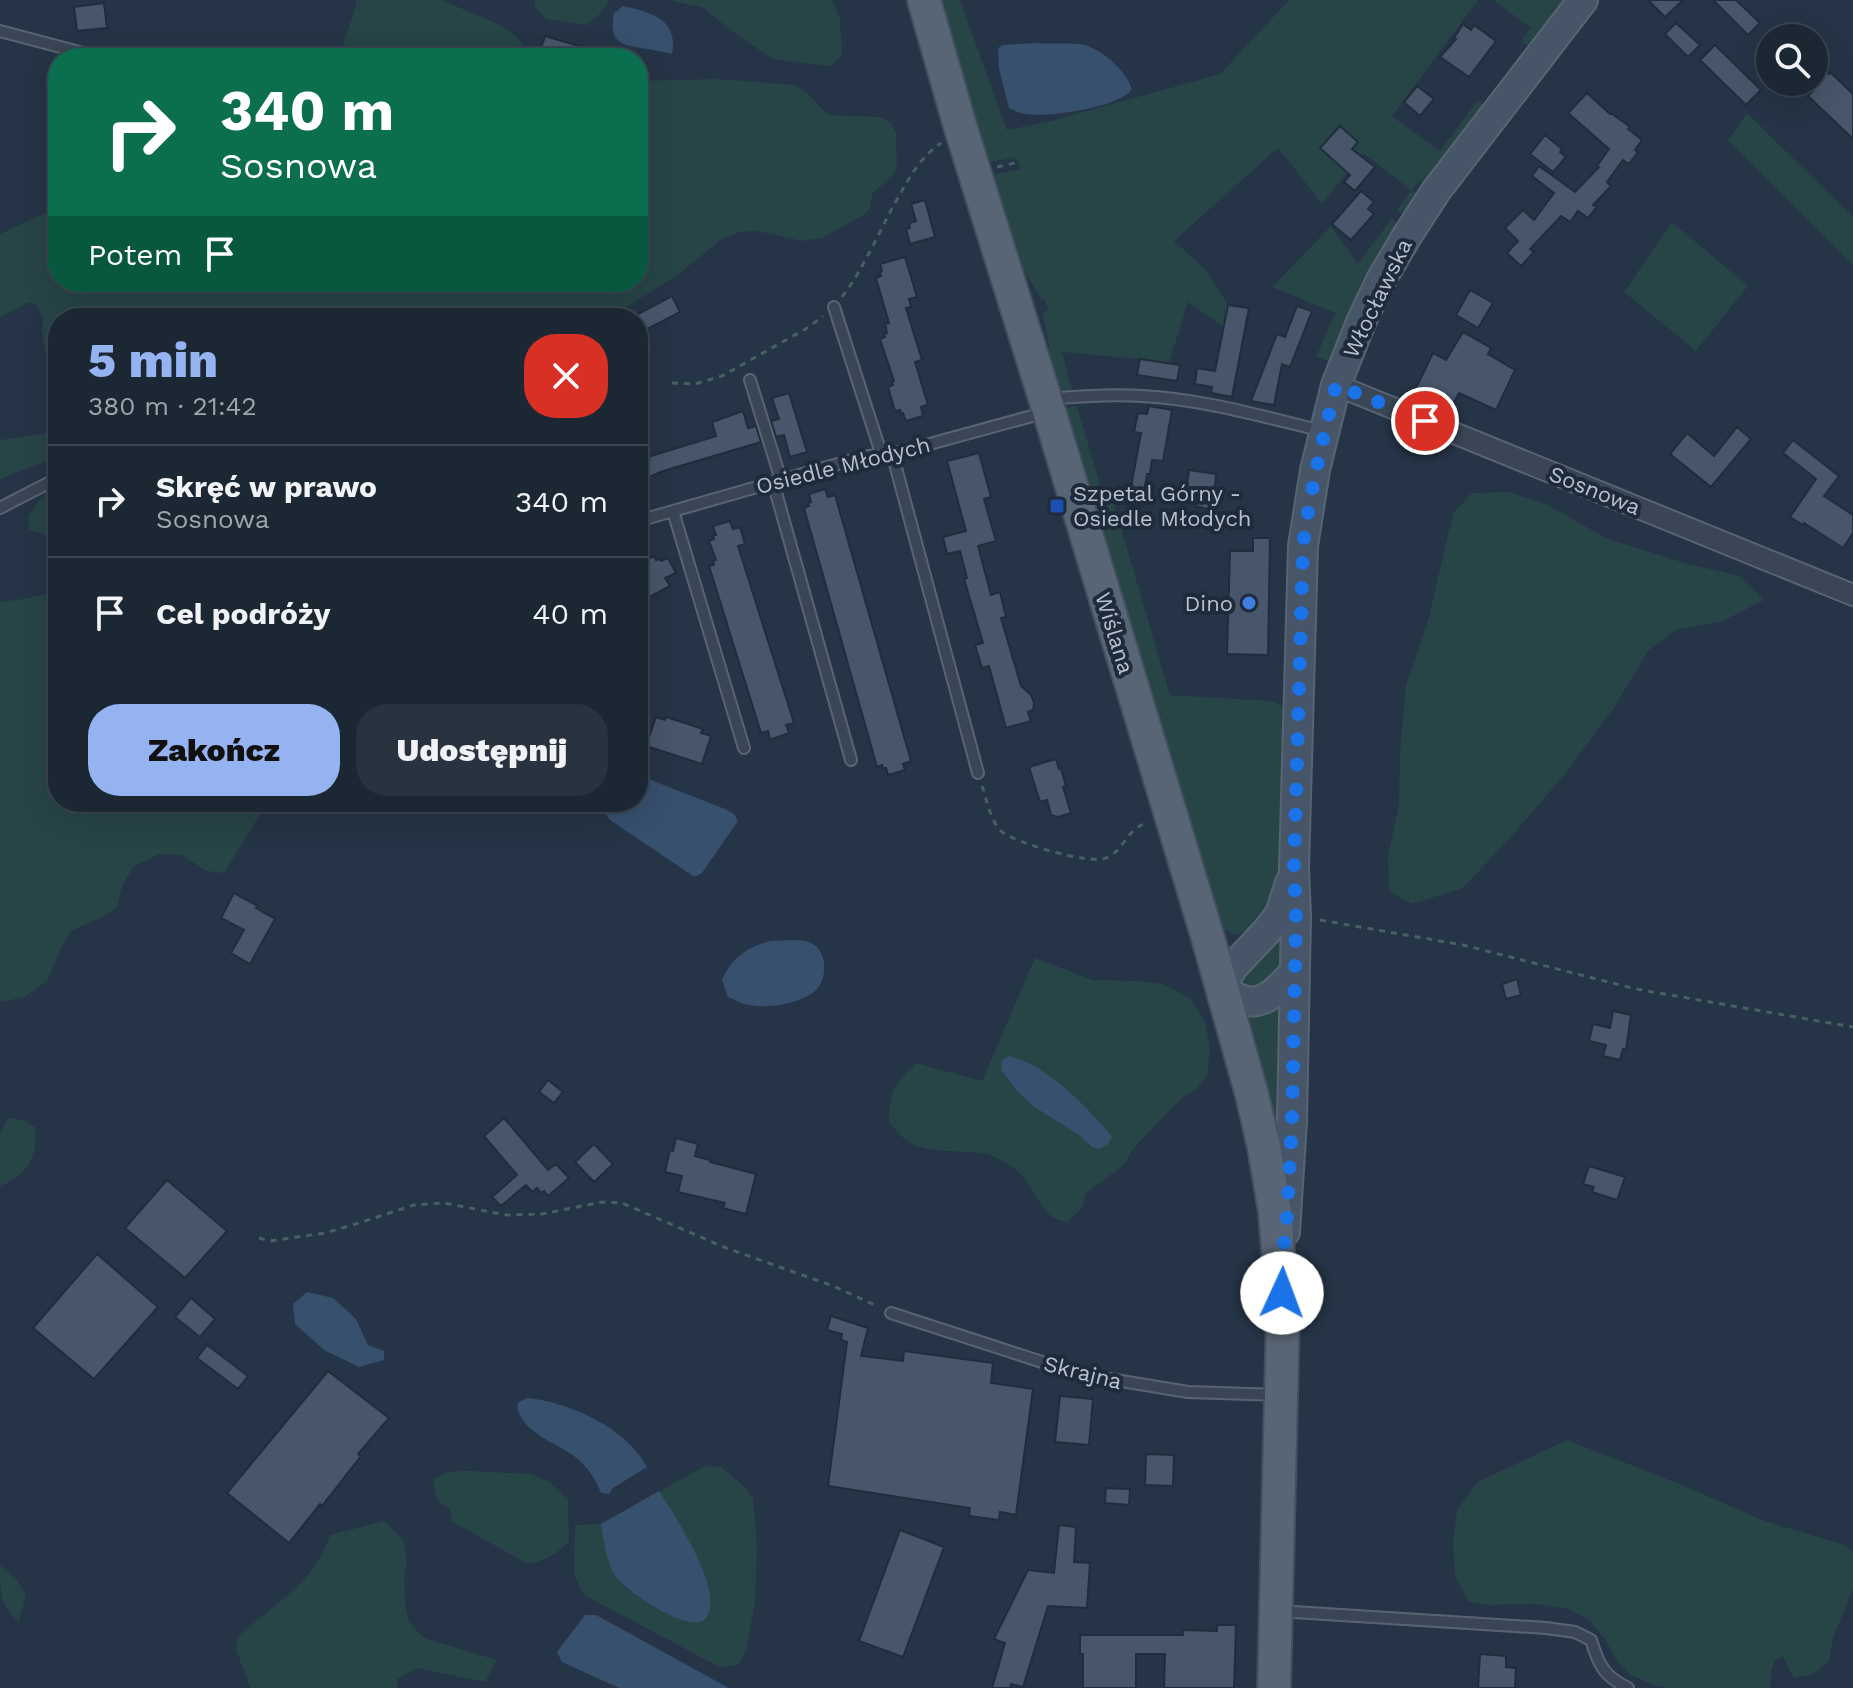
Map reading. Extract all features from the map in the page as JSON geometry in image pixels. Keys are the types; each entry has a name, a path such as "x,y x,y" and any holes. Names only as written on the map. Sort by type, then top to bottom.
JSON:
{"main road":[{"name":"Wiślana","path":"924,0 1208,938 1264,1147 1275,1212 1283,1314 1274,1688"},
{"name":"Włocławska","path":"1281,1272 1292,1121 1294,869 1303,546 1315,470 1336,385 1381,280 1436,191 1583,0"},
{"path":"1294,869 1280,914 1232,968 1222,987 1236,998 1261,1001 1276,993 1295,971"},
{"path":"1208,938 1234,945 1253,945"}],"street":[{"name":"Sosnowa","path":"1336,385 1853,595"}],"lane":[{"path":"0,31 64,48"},
{"path":"834,307 887,453 978,773"},
{"path":"750,380 851,760"},
{"name":"Osiedle Młodych","path":"648,518 887,453 1047,405 1098,396 1169,399 1325,431"},
{"path":"0,508 48,483"},
{"path":"673,511 744,748"},
{"name":"Skrajna","path":"891,1313 1079,1374 1188,1392 1281,1395"},
{"path":"1276,1611 1575,1632 1591,1640 1598,1663 1607,1675 1628,1688"}],"path":[{"path":"672,383 695,384 722,376 809,327 834,307 862,266 911,174 930,151 961,129"},
{"path":"978,773 992,816 1002,832 1023,843 1051,850 1100,860 1116,852 1139,825 1171,820"},
{"path":"1296,917 1463,945 1636,989 1853,1027"},
{"path":"259,1238 270,1241 325,1233 414,1205 444,1203 506,1215 542,1214 602,1202 622,1203 726,1248 833,1286 891,1313"}],"green space":[{"path":"357,0 441,0 494,22 514,34 524,48 343,48"},
{"path":"535,0 610,0 598,16 586,25 546,19 535,7"},
{"path":"669,0 833,0 840,19 842,55 831,66 772,59 703,8"},
{"path":"939,0 960,0 1007,130 1055,120 1220,74 1289,0 1478,0 1392,116 1440,151 1478,100 1489,109 1429,188 1419,180 1412,190 1420,197 1405,217 1397,210 1411,190 1363,153 1322,204 1278,148 1174,241 1206,270 1228,305 1224,327 1188,302 1169,363 1062,352 1073,394 1056,395 1042,313 1048,310 1045,299 1042,300 1017,260 992,175 1020,169 1016,157 988,163"},
{"path":"1493,0 1570,0 1532,48 1521,41 1531,28"},
{"path":"718,79 795,85 828,115 880,117 890,122 896,132 897,165 893,175 872,194 870,209 822,238 802,241 757,231 739,232 721,240 676,276 625,308 48,308 48,354 42,331 43,317 34,303 0,317 0,234 48,212 48,292 648,292 648,81"},
{"path":"1747,113 1853,217 1853,265 1728,140"},
{"path":"1392,218 1402,227 1335,363 1316,357 1335,313 1272,287 1331,226 1358,264"},
{"path":"1672,222 1748,286 1696,351 1624,292"},
{"path":"1077,406 1105,502 1114,504 1170,695 1272,701 1282,706 1287,720 1280,892 1252,930 1236,935 1221,928 1061,408"},
{"path":"48,433 48,461 0,479 0,440"},
{"path":"48,489 48,536 29,530 28,516"},
{"path":"1509,492 1546,504 1608,539 1739,576 1764,600 1723,621 1676,630 1648,651 1615,706 1565,774 1510,838 1463,888 1412,904 1389,891 1388,856 1399,805 1406,685 1428,621 1453,513 1472,493"},
{"path":"48,594 48,812 259,812 259,816 224,873 206,871 182,855 160,854 134,866 122,886 117,907 71,931 47,981 25,997 0,1002 0,602"},
{"path":"1281,935 1282,968 1271,987 1239,990 1239,976"},
{"path":"1035,958 1093,980 1163,984 1191,999 1205,1022 1210,1048 1207,1077 1148,1133 1132,1150 1124,1165 1086,1193 1081,1209 1067,1222 1050,1215 1024,1178 1004,1162 981,1153 935,1150 914,1145 889,1122 894,1089 916,1063 982,1081"},
{"path":"1282,1004 1278,1138 1243,1013"},
{"path":"8,1118 23,1120 35,1127 35,1148 24,1171 0,1186 0,1134"},
{"path":"1567,1440 1765,1521 1845,1545 1853,1552 1853,1590 1834,1635 1828,1663 1813,1674 1794,1678 1783,1657 1775,1660 1770,1688 1668,1688 1629,1674 1589,1620 1568,1609 1535,1604 1486,1605 1468,1601 1455,1576 1453,1544 1457,1510 1477,1482"},
{"path":"705,1466 721,1467 742,1484 753,1498 757,1546 755,1602 746,1651 739,1664 721,1668 584,1595 574,1575 575,1525 601,1524"},
{"path":"447,1473 532,1474 548,1481 568,1499 569,1541 550,1556 528,1564 451,1521 450,1508 436,1497 434,1480"},
{"path":"384,1521 404,1541 409,1622 424,1638 497,1660 485,1682 417,1668 397,1679 398,1688 250,1688 236,1649 238,1636 304,1579 323,1552 330,1535"},
{"path":"0,1565 17,1580 26,1596 19,1622 2,1598"}],"water":[{"path":"623,6 660,19 671,33 672,54 620,42 614,34 614,13"},
{"path":"1034,43 1088,46 1118,67 1132,89 1113,102 1063,113 1021,113 1009,108 999,69 998,48"},
{"path":"648,779 725,809 734,814 738,821 702,873 693,876 610,820 605,812 648,812"},
{"path":"771,941 809,942 820,950 824,971 816,990 801,999 772,1006 753,1006 728,997 722,980 730,965 748,950"},
{"path":"1009,1056 1037,1068 1066,1089 1112,1137 1108,1144 1099,1149 1092,1147 1079,1135 1033,1106 1001,1070 1002,1060"},
{"path":"307,1292 333,1298 356,1319 368,1345 384,1351 384,1360 359,1367 324,1350 295,1324 293,1304"},
{"path":"527,1398 561,1405 595,1419 625,1440 647,1467 613,1488 609,1494 601,1493 579,1460 525,1423 517,1406"},
{"path":"659,1491 686,1535 704,1574 710,1608 705,1619 697,1622 673,1616 632,1592 616,1577 608,1558 601,1524"},
{"path":"585,1615 596,1615 729,1688 619,1688 562,1662 557,1652"}],"building":[{"path":"1648,0 1683,0 1665,17"},
{"path":"1713,0 1736,0 1760,23 1748,35"},
{"path":"104,3 107,28 77,31 74,7"},
{"path":"1676,23 1700,45 1688,57 1665,34"},
{"path":"1463,24 1471,30 1474,25 1496,41 1469,77 1440,57 1456,39"},
{"path":"545,36 586,48 541,48"},
{"path":"1715,45 1756,85 1756,95 1746,105 1700,60"},
{"path":"1828,73 1853,94 1853,139 1808,96 1828,96"},
{"path":"1417,86 1434,99 1420,116 1404,102"},
{"path":"1587,93 1642,140 1635,150 1638,152 1629,164 1623,160 1607,182 1611,186 1593,205 1597,207 1588,218 1578,211 1570,222 1561,216 1530,249 1534,252 1521,266 1507,253 1518,241 1505,228 1523,210 1534,220 1554,193 1532,176 1539,166 1575,192 1599,167 1609,149 1568,113"},
{"path":"1340,126 1358,142 1352,149 1375,167 1355,191 1344,182 1350,175 1320,148"},
{"path":"1545,135 1562,149 1560,152 1566,157 1553,172 1530,154"},
{"path":"1361,191 1374,202 1368,209 1374,214 1351,240 1332,224"},
{"path":"925,200 935,237 910,244 906,229 910,228 909,223 916,221 911,204"},
{"path":"905,257 917,297 909,299 911,307 906,308 922,360 915,362 928,405 921,407 923,416 906,421 900,410 895,411 888,387 894,381 880,339 885,337 885,324 889,323 876,278 881,276 880,264"},
{"path":"1470,290 1493,303 1478,328 1456,315"},
{"path":"672,296 680,312 648,329 648,309"},
{"path":"1228,305 1249,308 1232,397 1211,393 1212,387 1195,384 1197,368 1215,371"},
{"path":"1297,306 1312,311 1290,367 1282,364 1274,405 1251,401 1277,334 1285,337"},
{"path":"1463,332 1491,348 1488,354 1515,370 1496,410 1459,393 1450,410 1414,392 1433,353 1446,360"},
{"path":"1140,359 1180,365 1177,381 1137,375"},
{"path":"789,393 807,452 790,457 784,435 776,437 771,421 779,419 772,398"},
{"path":"1149,406 1172,410 1163,461 1152,460 1142,506 1121,503 1124,486 1131,487 1141,433 1134,432 1138,413 1147,414"},
{"path":"743,411 748,428 756,426 761,442 648,478 648,457 716,436 712,422"},
{"path":"1737,427 1751,439 1711,487 1670,454 1687,433 1714,456"},
{"path":"1793,440 1839,476 1824,496 1853,515 1853,533 1843,548 1790,517 1816,479 1783,453"},
{"path":"979,453 991,497 984,499 996,541 978,546 991,595 1000,592 1006,617 1001,618 1021,686 1031,695 1034,703 1033,710 1028,712 1031,721 1006,728 989,666 982,668 975,645 983,643 964,579 967,578 960,551 947,554 943,537 966,531 947,461"},
{"path":"1189,470 1216,474 1214,497 1219,499 1214,511 1185,499"},
{"path":"825,489 828,497 835,495 911,761 903,764 905,770 888,775 882,765 877,767 804,508 811,502 809,494"},
{"path":"730,521 733,529 740,527 745,544 738,546 794,723 786,725 789,733 770,740 768,731 761,733 709,566 714,565 713,561 716,560 709,541 716,535 713,526"},
{"name":"Dino","path":"1253,538 1270,538 1268,655 1227,654 1230,551 1253,551"},
{"path":"654,556 661,561 668,558 676,573 665,578 670,586 648,598 648,559"},
{"path":"656,717 665,720 666,717 703,729 701,733 711,736 702,764 648,747"},
{"path":"1056,759 1066,786 1063,787 1071,813 1058,817 1051,815 1047,800 1040,802 1029,767"},
{"path":"234,893 275,919 250,964 231,953 244,930 221,918"},
{"path":"1517,979 1521,995 1506,999 1502,984"},
{"path":"1613,1011 1631,1015 1626,1050 1623,1049 1620,1060 1603,1056 1606,1045 1589,1041 1593,1024 1610,1028"},
{"path":"548,1080 563,1092 554,1103 539,1092"},
{"path":"504,1118 548,1170 556,1164 569,1178 548,1196 537,1188 532,1192 526,1185 501,1206 492,1197 517,1175 484,1136"},
{"path":"676,1138 698,1144 695,1156 756,1174 746,1214 723,1208 725,1203 678,1192 682,1176 665,1172"},
{"path":"594,1144 613,1164 594,1182 575,1162"},
{"path":"1589,1166 1625,1177 1617,1200 1592,1192 1594,1187 1583,1184"},
{"path":"167,1180 227,1231 185,1278 125,1228"},
{"path":"97,1254 158,1307 94,1379 33,1328"},
{"path":"191,1298 215,1319 200,1337 175,1317"},
{"path":"831,1316 868,1328 861,1356 903,1361 904,1351 993,1363 991,1383 1033,1389 1016,1515 1000,1512 999,1520 969,1516 970,1508 828,1486 847,1342 841,1340 842,1334 827,1330"},
{"path":"207,1345 248,1376 238,1389 197,1358"},
{"path":"328,1371 389,1418 358,1454 361,1456 322,1506 320,1504 289,1543 227,1493"},
{"path":"1060,1396 1093,1399 1089,1445 1055,1442"},
{"path":"1146,1454 1174,1455 1173,1486 1145,1485"},
{"path":"1106,1488 1130,1489 1129,1505 1105,1503"},
{"path":"1059,1525 1076,1527 1074,1562 1090,1563 1087,1608 1048,1606 1023,1687 1011,1684 1010,1688 992,1688 1005,1643 994,1639 1028,1570 1054,1573"},
{"path":"900,1530 944,1547 903,1657 859,1641"},
{"path":"1217,1625 1236,1625 1234,1688 1164,1688 1165,1654 1136,1654 1136,1688 1083,1688 1080,1635 1183,1635 1183,1630 1217,1631"},
{"path":"1480,1654 1506,1656 1506,1667 1516,1668 1515,1688 1478,1688"}],"place":[{"name":"Szpetal Górny - Osiedle Młodych","path":"1057,506"},
{"name":"Dino","path":"1249,603"}],"route":[{"path":"1282,1293 1292,1121 1294,869 1303,546 1308,508 1336,385 1425,421"}]}
